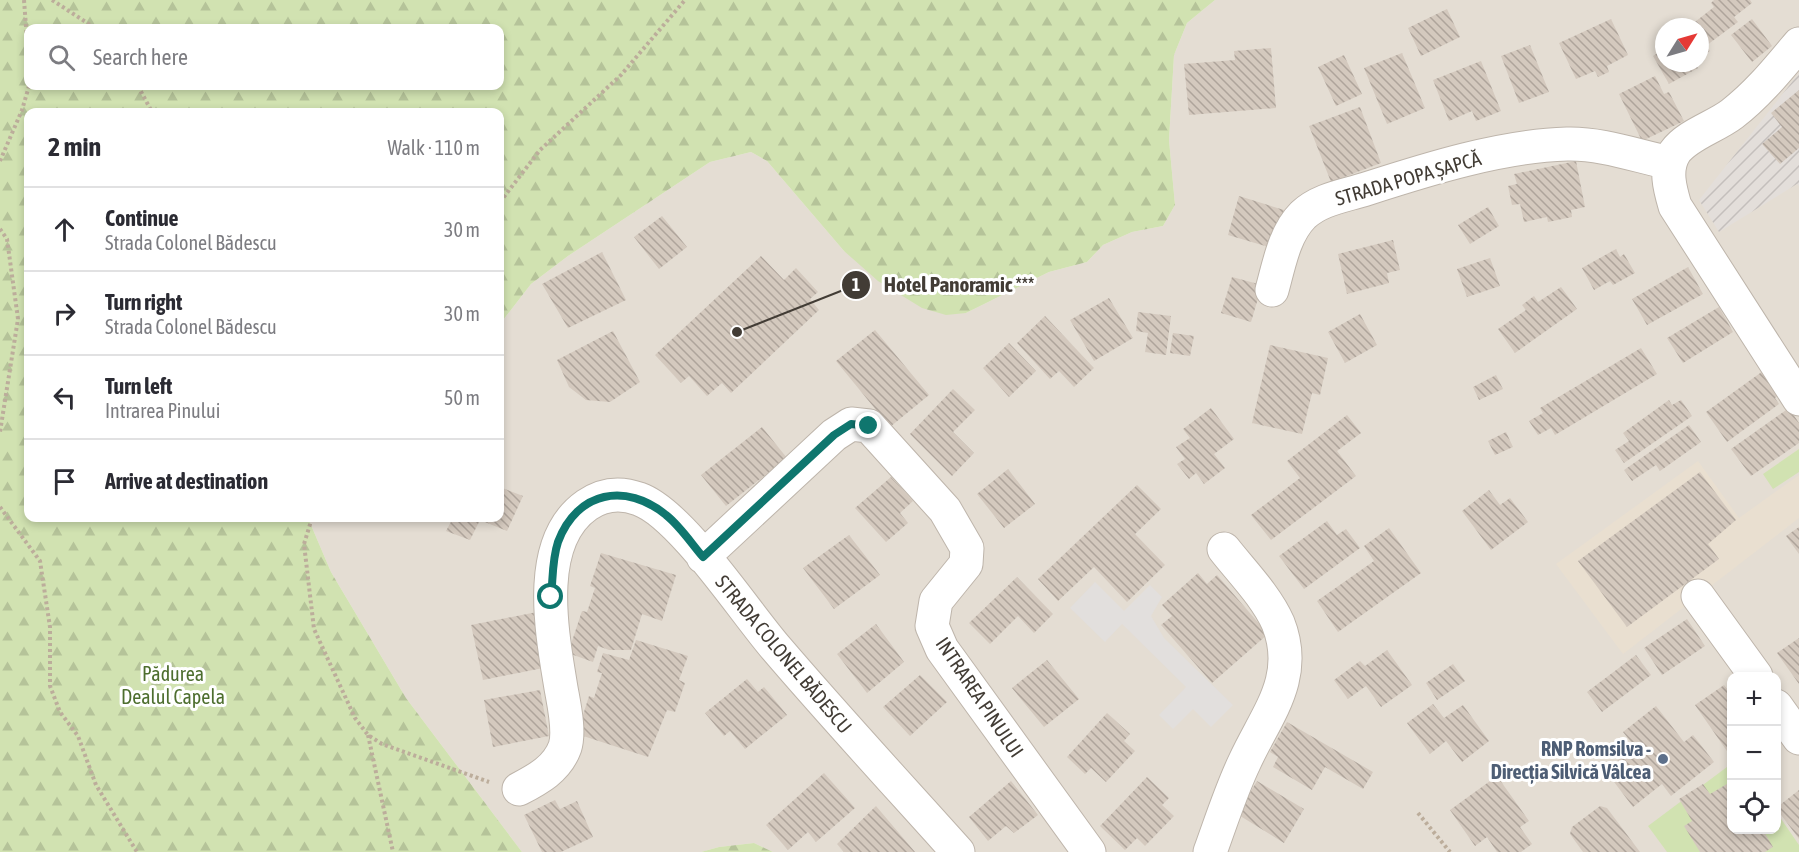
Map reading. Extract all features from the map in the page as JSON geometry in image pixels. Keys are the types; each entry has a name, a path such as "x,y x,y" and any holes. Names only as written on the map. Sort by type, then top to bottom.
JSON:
{"street":[{"path":"1799,44 1747,102 1720,123 1683,143 1674,153 1668,176 1675,206 1799,399"},
{"name":"STRADA POPA ȘAPCĂ","path":"1272,290 1288,236 1303,216 1317,203 1421,171 1486,155 1567,144 1670,163"},
{"name":"INTRAREA PINULUI","path":"703,557 834,435 851,424 869,426 945,510 968,548 966,564 936,601 932,626 942,649 1089,852"},
{"name":"STRADA COLONEL BĂDESCU","path":"519,789 540,778 551,769 566,745 564,707 551,597 558,543 567,525 579,511 596,499 613,494 639,499 666,516 703,557 775,647 958,852"},
{"path":"1210,852 1244,762 1278,700 1284,671 1279,625 1269,605 1224,549"},
{"path":"1698,596 1752,672"},
{"path":"1781,713 1799,738"}],"path":[{"path":"24,0 26,24"},
{"path":"52,0 89,24"},
{"path":"504,197 540,150 621,75 685,0"},
{"path":"0,161 22,110 28,90"},
{"path":"140,90 150,108"},
{"path":"0,229 7,239 18,320 0,432"},
{"path":"0,507 40,561 50,627 50,686 53,695 60,712 78,736 96,785 137,852"},
{"path":"311,522 304,544 314,629 355,718 368,735 382,744 506,788 519,789"},
{"path":"368,735 393,852"},
{"path":"1418,813 1450,852"}],"shaded area":[{"path":"1215,0 1799,0 1799,852 773,852 754,843 719,847 701,852 522,852 406,698 331,572 310,522 504,522 504,319 531,284 568,256 710,162 751,152 767,161 844,251 966,313 1049,272 1087,262 1103,245 1132,232 1163,226 1175,205 1169,140 1174,55 1187,23"},
{"path":"1799,73 1799,186 1797,184 1719,232 1699,200"},
{"path":"1698,461 1739,518 1799,475 1799,518 1623,654 1556,564"},
{"path":"1095,582 1124,611 1150,585 1162,597 1151,616 1164,638 1233,705 1211,727 1193,709 1173,729 1159,715 1186,687 1122,624 1105,642 1070,608"}],"green space":[{"name":"Pădurea Dealul Capela","path":"0,0 1215,0 1187,23 1174,55 1169,140 1175,205 1163,226 1132,232 1103,245 1087,262 1049,272 966,313 946,315 922,308 878,281 844,251 767,161 751,152 710,162 568,256 531,284 504,319 504,108 24,108 24,522 310,522 331,572 406,698 522,852 0,852"},
{"path":"1799,449 1799,472 1773,489 1763,474"},
{"path":"1727,767 1727,834 1781,834 1781,819 1799,845 1799,852 1667,852 1648,826"},
{"path":"754,843 773,852 701,852 719,847"}],"building":[{"path":"1714,0 1750,0 1752,3 1734,17 1738,22 1709,44 1709,18 1700,18 1714,7 1711,3"},
{"path":"1447,9 1460,37 1421,56 1408,28"},
{"path":"1611,19 1628,55 1607,66 1609,72 1598,77 1595,71 1576,79 1559,43"},
{"path":"1752,19 1772,46 1752,62 1731,35"},
{"path":"1530,45 1549,92 1519,103 1501,56"},
{"path":"1271,48 1276,108 1189,115 1184,64 1235,60 1234,51"},
{"path":"1402,53 1425,108 1387,124 1364,68"},
{"path":"1344,55 1362,94 1336,106 1318,67"},
{"path":"1481,61 1501,111 1476,121 1472,111 1449,121 1433,80"},
{"path":"1662,72 1691,72 1669,84"},
{"path":"1655,76 1664,94 1669,92 1684,121 1642,141 1619,94"},
{"path":"1799,90 1799,148 1780,164 1762,144 1782,127 1771,113"},
{"path":"1360,107 1381,163 1331,182 1309,126"},
{"path":"1576,161 1585,207 1571,210 1572,217 1548,222 1547,217 1524,222 1520,204 1512,205 1508,186 1517,184 1514,174"},
{"path":"1239,196 1284,210 1272,248 1228,235"},
{"path":"1488,207 1499,226 1470,244 1458,225"},
{"path":"662,216 687,247 659,269 634,237"},
{"path":"1393,240 1400,270 1387,273 1389,283 1347,294 1338,254"},
{"path":"1616,249 1620,257 1624,254 1635,273 1613,285 1610,281 1594,290 1582,268"},
{"path":"602,252 626,300 568,328 542,284"},
{"path":"761,256 784,280 796,268 818,292 810,299 819,310 731,393 722,383 707,396 689,376 681,383 655,355"},
{"path":"1490,258 1500,286 1467,297 1457,269"},
{"path":"1688,267 1703,294 1647,325 1632,299"},
{"path":"1232,277 1262,285 1251,322 1221,313"},
{"path":"1561,287 1577,309 1515,353 1498,329 1526,310 1522,305 1534,296 1538,302"},
{"path":"1109,298 1133,338 1094,361 1070,320"},
{"path":"1719,307 1733,332 1683,363 1667,338"},
{"path":"1138,312 1171,316 1166,355 1145,352 1148,333 1136,331"},
{"path":"1360,314 1377,345 1345,363 1328,332"},
{"path":"1045,316 1094,368 1074,387 1059,371 1050,379 1017,343"},
{"path":"875,330 929,395 890,427 836,361"},
{"path":"613,331 640,382 610,402 586,400 569,387 557,360"},
{"path":"1173,333 1194,336 1190,356 1170,353"},
{"path":"1009,343 1036,371 1009,397 983,368"},
{"path":"1270,345 1328,358 1320,395 1312,393 1302,434 1252,423"},
{"path":"1641,348 1657,374 1555,435 1551,428 1538,435 1529,421 1543,413 1540,408"},
{"path":"1763,371 1780,394 1775,398 1779,404 1727,442 1706,412"},
{"path":"1496,375 1503,389 1479,400 1473,387"},
{"path":"953,389 975,410 953,432 974,453 952,476 910,434"},
{"path":"1669,400 1672,405 1681,400 1692,416 1624,463 1615,450 1629,441 1623,433"},
{"path":"1211,408 1234,439 1214,454 1225,468 1204,484 1196,473 1189,479 1177,464 1185,459 1176,447 1190,438 1183,429"},
{"path":"1789,408 1799,423 1799,443 1751,476 1731,449"},
{"path":"1347,415 1361,433 1337,451 1356,476 1271,540 1251,515 1300,478 1287,461"},
{"path":"1689,425 1701,442 1660,471 1656,465 1632,481 1624,470"},
{"path":"762,427 787,458 726,506 701,475"},
{"path":"1506,432 1513,447 1495,455 1488,441"},
{"path":"1008,469 1035,504 1004,528 977,494"},
{"path":"1700,472 1736,520 1708,544 1719,559 1627,627 1578,561"},
{"path":"891,477 913,501 900,513 908,523 886,542 855,508"},
{"path":"1137,485 1161,509 1135,534 1165,565 1127,602 1094,567 1058,601 1038,579"},
{"path":"504,489 523,496 507,531 485,522 504,522"},
{"path":"1489,490 1500,505 1510,498 1528,522 1491,550 1462,511"},
{"path":"1327,521 1337,535 1346,529 1360,548 1304,589 1279,556"},
{"path":"451,522 479,522 470,540 446,531"},
{"path":"1799,527 1799,554 1786,536"},
{"path":"1389,528 1421,573 1338,632 1317,601 1374,561 1364,546"},
{"path":"849,535 880,575 834,609 803,568"},
{"path":"601,553 676,575 662,621 642,614 631,650 609,650 598,646 593,662 568,653 582,611 587,612 595,588 590,586"},
{"path":"1198,573 1207,584 1217,575 1268,634 1212,683 1161,625 1172,616 1162,605"},
{"path":"1017,577 1053,614 1034,633 1018,616 990,644 969,623"},
{"path":"537,612 548,667 483,680 471,625"},
{"path":"1687,619 1705,646 1662,675 1644,648"},
{"path":"876,624 904,662 867,693 837,654"},
{"path":"1799,638 1799,684 1777,653"},
{"path":"636,640 688,656 679,680 685,683 675,712 667,710 648,757 577,734 589,696 594,698 602,673 597,672 603,653 629,660"},
{"path":"1387,650 1412,685 1381,707 1366,686 1348,699 1334,680 1360,661 1365,666"},
{"path":"1636,655 1651,675 1602,712 1587,692"},
{"path":"1047,660 1079,699 1044,727 1012,688"},
{"path":"1453,664 1465,681 1437,700 1426,683"},
{"path":"920,675 947,702 910,736 883,707"},
{"path":"747,679 758,692 764,687 787,715 745,749 730,731 724,736 705,713"},
{"path":"1724,685 1727,689 1727,751 1695,705"},
{"path":"540,690 549,736 493,747 484,700"},
{"path":"1433,704 1444,718 1463,705 1489,741 1462,762 1446,741 1430,754 1407,723"},
{"path":"1656,706 1684,742 1693,735 1714,762 1671,796 1662,784 1633,807 1605,770 1635,747 1623,732"},
{"path":"1107,713 1130,734 1124,741 1135,751 1106,782 1091,768 1085,774 1067,757"},
{"path":"1287,722 1373,772 1363,789 1325,767 1312,790 1273,767 1278,757 1270,752"},
{"path":"824,773 855,808 816,842 808,832 788,850 766,825"},
{"path":"1497,776 1529,821 1520,827 1532,844 1521,852 1497,852 1487,837 1475,846 1450,810"},
{"path":"1147,777 1169,798 1162,805 1174,816 1145,846 1137,838 1125,850 1100,826"},
{"path":"1011,781 1038,815 1014,833 1006,826 988,841 969,817"},
{"path":"1257,781 1304,809 1284,843 1237,814"},
{"path":"1703,784 1710,794 1727,784 1727,834 1765,834 1773,847 1765,852 1700,852 1684,826 1692,821 1679,799"},
{"path":"1799,790 1799,839 1781,815 1781,804"},
{"path":"555,800 560,809 577,801 593,837 561,852 542,852 524,815"},
{"path":"876,806 915,852 844,852 837,844"},
{"path":"1600,806 1607,808 1640,852 1583,852 1570,834 1572,827"}],"place":[{"name":"Hotel Panoramic ***","path":"737,332"},
{"name":"RNP Romsilva - Direcția Silvică Vâlcea","path":"1663,759"}],"route":[{"path":"551,597 558,543 567,525 579,511 596,499 613,494 639,499 666,516 703,557 834,435 851,424 869,426"}]}
